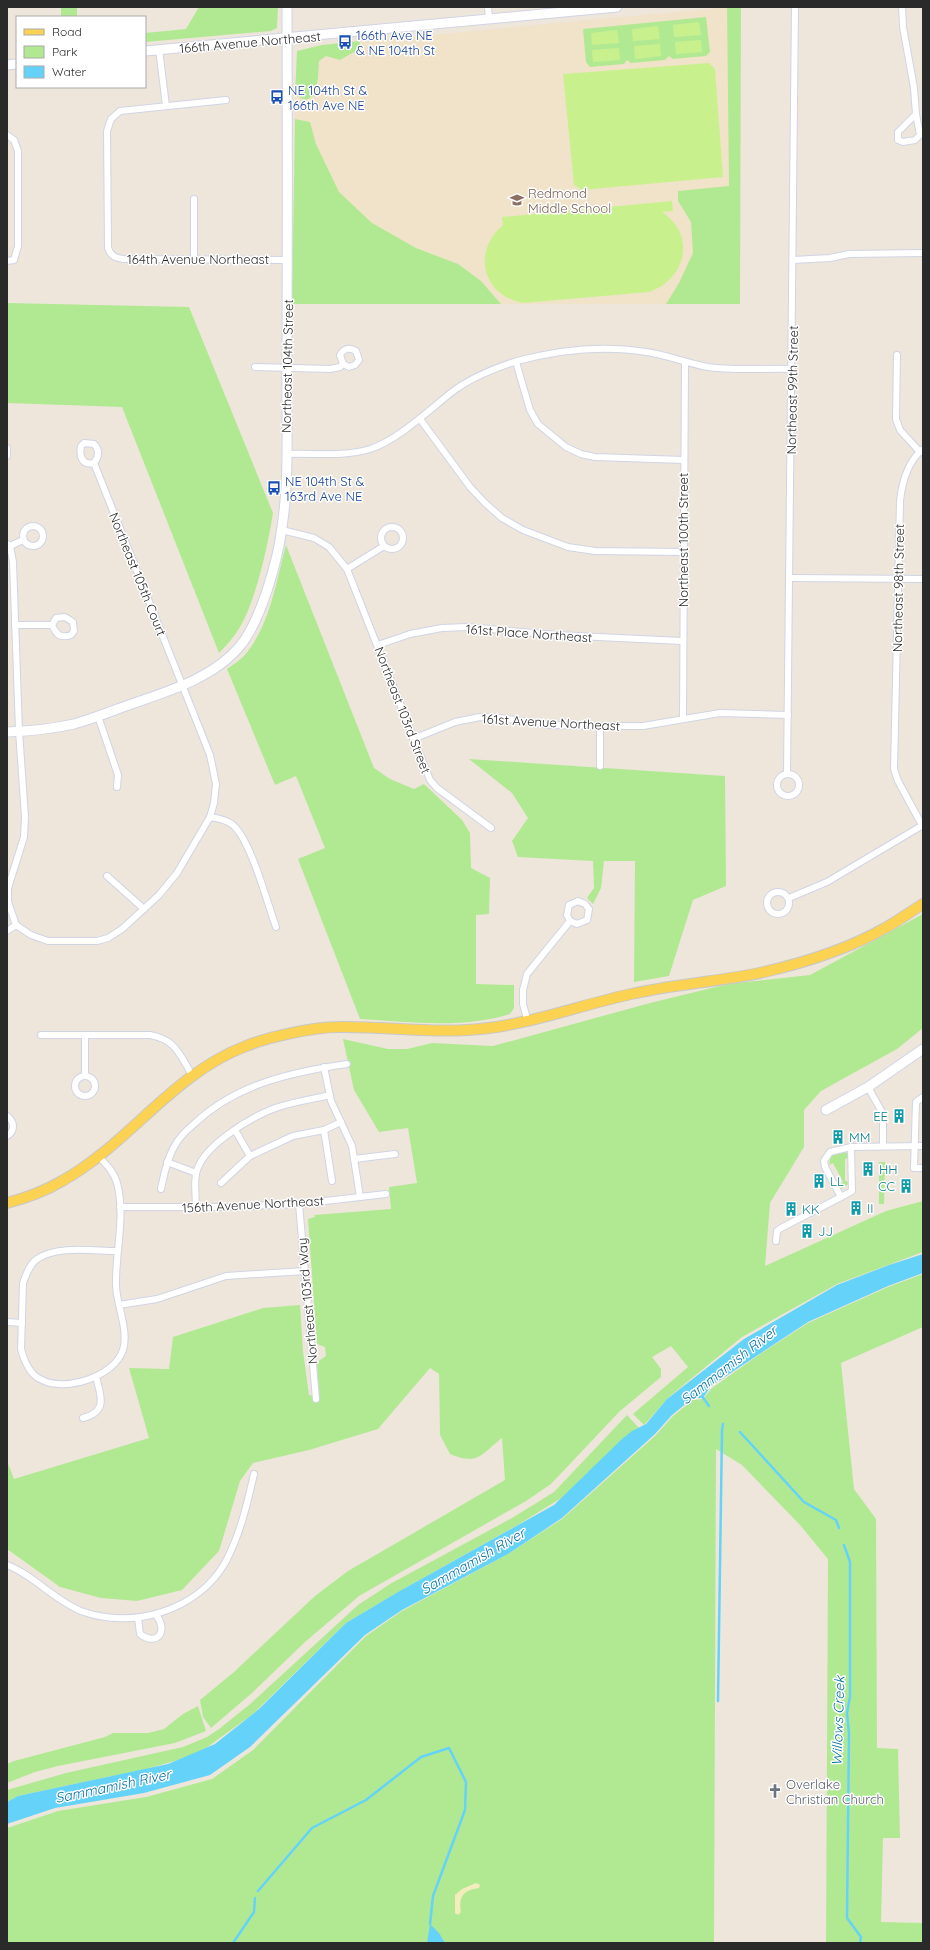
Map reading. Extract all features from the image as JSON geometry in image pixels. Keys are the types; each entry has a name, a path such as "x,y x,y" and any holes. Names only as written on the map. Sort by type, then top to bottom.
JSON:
{"main road":[{"path":"7,1203 36,1194 64,1181 98,1156 192,1075 226,1055 246,1046 266,1040 329,1028 366,1027 467,1030 505,1027 627,995 764,972 804,961 843,947 884,929 923,904"}],"street":[{"name":"Northeast 104th Street","path":"7,732 52,728 76,723 183,684 213,670 229,658 242,644 252,628 262,604 282,530 285,502 288,260 287,7"},
{"path":"488,7 489,19"},
{"name":"166th Avenue Northeast","path":"146,51 618,7"},
{"name":"Northeast 99th Street","path":"788,773 795,7"},
{"path":"902,7 903,27 914,88 916,114 920,135 916,140 903,142 898,140 898,132 916,114"},
{"path":"159,49 166,106 226,100"},
{"name":"164th Avenue Northeast","path":"166,106 120,111 111,119 108,125 107,240 110,254 115,258 123,259 194,261 288,260"},
{"path":"7,135 14,140 18,151 18,246 14,260 7,261"},
{"path":"194,199 194,261"},
{"path":"793,260 830,258 849,254 923,253"},
{"path":"286,454 339,453 371,448 420,419 459,388 483,374 537,356 582,350 609,349 646,352 685,362 727,368 792,369"},
{"name":"Northeast 98th Street","path":"897,355 896,419 900,430 921,451 908,469 902,484 900,501 894,769 898,781 923,826"},
{"path":"516,362 530,410 538,424 566,447 581,454 595,457 684,460"},
{"name":"Northeast 100th Street","path":"683,718 682,641 685,362"},
{"path":"255,367 330,369 340,367 343,364"},
{"path":"420,419 470,487 502,518 523,530 568,547 595,551 683,552"},
{"path":"7,448 7,456"},
{"name":"Northeast 105th Court","path":"16,925 32,936 48,941 96,941 108,938 122,929 159,895 177,873 210,817 214,803 216,784 210,755 94,463"},
{"name":"Northeast 103rd Street","path":"282,530 314,538 329,547 347,569 430,780 437,788 491,828"},
{"path":"7,931 16,925 8,902 8,888 24,837 25,817 19,732 13,562 8,545 23,540"},
{"path":"347,569 384,546"},
{"path":"790,578 923,579"},
{"path":"15,624 52,625"},
{"name":"161st Place Northeast","path":"378,645 410,634 442,628 467,627 557,635 682,641"},
{"name":"161st Avenue Northeast","path":"413,739 455,722 480,717 500,718 551,725 643,726 683,718 720,713 788,715"},
{"path":"98,716 118,775 117,787"},
{"path":"600,726 600,766"},
{"path":"210,817 231,824 240,832 248,846 276,927"},
{"path":"789,898 815,889 923,826"},
{"path":"107,876 144,909"},
{"path":"528,1022 523,997 527,974 570,921"},
{"path":"41,1035 150,1035 168,1040 175,1046 192,1075"},
{"path":"85,1076 86,1035"},
{"path":"826,1110 868,1088 923,1049"},
{"path":"161,1190 167,1162 181,1136 208,1111 226,1099 260,1083 282,1076 324,1067 347,1064"},
{"path":"324,1067 330,1095 352,1146 360,1197"},
{"path":"868,1088 883,1114 883,1145"},
{"path":"196,1207 196,1174 199,1164 208,1153 235,1130 271,1110 330,1095"},
{"path":"923,1097 916,1102 914,1168 923,1168"},
{"path":"7,1116 14,1126 12,1133 7,1136"},
{"path":"916,1117 923,1117"},
{"path":"221,1183 250,1156 293,1136 324,1130 341,1122"},
{"path":"235,1130 250,1156"},
{"path":"324,1130 332,1181"},
{"path":"841,1197 825,1166 824,1161 830,1152 851,1147 883,1145 923,1146"},
{"path":"776,1241 777,1231 781,1228 852,1191 851,1147"},
{"path":"354,1160 395,1154"},
{"path":"98,1156 114,1174 119,1193 120,1207 118,1252 116,1286 125,1338 123,1350 110,1369 96,1377 66,1384 54,1384 38,1379 30,1370 23,1358 21,1342 23,1283 26,1274 37,1259 53,1252 118,1252"},
{"path":"167,1162 196,1174"},
{"name":"156th Avenue Northeast","path":"120,1207 196,1207 299,1204 386,1194"},
{"name":"Northeast 103rd Way","path":"299,1204 316,1399"},
{"path":"119,1305 157,1299 226,1276 305,1271"},
{"path":"7,1322 22,1323"},
{"path":"83,1418 92,1416 100,1407 101,1395 96,1377"},
{"path":"7,1565 68,1605 81,1611 101,1616 138,1618 156,1615 183,1602 204,1588 224,1564 239,1532 254,1474"},
{"path":"138,1618 140,1634 146,1638 154,1639 160,1635 163,1629 161,1621 156,1615"}],"shaded area":[{"name":"Redmond Middle School","path":"741,7 740,304 292,304 297,51 322,45"}],"green space":[{"path":"61,7 77,7 77,16 61,16"},
{"path":"199,7 278,7 277,28 271,31 146,42 146,33 186,29"},
{"path":"727,7 741,7 740,304 666,304 679,283 693,253 691,222 678,201 678,191 729,186"},
{"path":"706,17 710,52 706,56 673,59 669,56 665,60 631,63 627,60 624,64 590,67 586,62 583,29"},
{"path":"699,22 701,35 674,37 673,25"},
{"path":"658,26 660,39 633,41 632,29"},
{"path":"617,30 619,43 592,45 591,33"},
{"path":"701,40 702,52 676,54 675,42"},
{"path":"360,41 359,49 340,60 326,56 319,61 318,79 314,96 305,100 295,95 297,51 322,45"},
{"path":"660,44 661,56 635,59 634,46"},
{"path":"619,48 620,60 593,62 592,50"},
{"path":"709,63 715,69 723,177 582,190 574,185 563,74"},
{"path":"295,119 310,122 316,144 339,192 372,223 416,248 458,264 481,281 501,304 292,304"},
{"path":"672,201 673,211 662,212 673,221 680,232 683,244 679,267 672,277 662,286 649,292 523,303 509,298 498,291 490,282 486,271 485,259 487,247 493,235 503,225 502,217"},
{"path":"7,303 189,307 273,513 265,556 246,616 238,631 219,653 122,407 7,403"},
{"path":"286,545 374,768 390,779 414,789 424,784 462,820 470,833 471,868 490,878 489,914 476,915 476,984 514,985 514,1008 510,1014 492,1019 454,1023 417,1023 360,1019 298,859 325,848 296,776 275,785 227,669 244,656 260,631 271,603"},
{"path":"469,759 725,776 726,886 693,900 669,976 634,982 635,861 604,861 601,888 593,904 587,898 594,888 593,861 518,857 512,841 528,818 512,793"},
{"path":"923,914 923,1028 897,1049 821,1091 804,1110 804,1147 770,1203 765,1266 886,1211 923,1201 923,1252 837,1284 742,1337 669,1397 644,1425 633,1414 688,1367 671,1346 652,1357 661,1369 661,1377 620,1411 551,1484 526,1501 359,1596 305,1642 252,1693 211,1728 203,1717 200,1700 234,1672 315,1596 348,1571 505,1480 502,1438 484,1453 474,1458 467,1459 450,1454 440,1435 439,1374 430,1368 378,1429 309,1450 253,1463 240,1481 219,1551 182,1590 137,1601 101,1598 60,1587 7,1549 7,1461 14,1479 149,1438 129,1368 169,1369 173,1337 263,1308 300,1305 303,1351 309,1395 319,1397 317,1362 326,1356 325,1347 317,1344 308,1219 315,1217 314,1215 391,1209 389,1187 417,1183 408,1128 379,1132 354,1090 343,1039 388,1049 407,1049 432,1043 493,1046 650,1003 728,984 810,975"},
{"path":"841,1152 848,1153 849,1158 845,1159 845,1181 847,1181 848,1184 842,1189 839,1184 843,1182 833,1163 829,1165 831,1155"},
{"path":"879,1162 885,1162 884,1204 879,1204"},
{"path":"923,1274 923,1327 841,1363 854,1489 876,1519 877,1748 898,1749 900,1838 883,1838 881,1922 923,1923 923,1943 826,1943 828,1559 800,1525 742,1465 716,1449 714,1943 7,1943 7,1828 58,1811 146,1797 212,1779 253,1750 366,1636 402,1611 508,1554 562,1519 655,1436 673,1416 693,1400 703,1399 712,1388 760,1354 808,1323 888,1287"},
{"path":"627,1415 639,1428 630,1434 563,1497 516,1526 346,1623 253,1714 206,1748 178,1760 146,1769 18,1796 7,1802 7,1790 66,1773 183,1747 207,1737 249,1705 358,1605 390,1584 512,1518 554,1492"},
{"path":"198,1706 206,1731 175,1743 58,1766 35,1772 7,1783 7,1764 14,1761 105,1737 113,1733 148,1733 164,1729 183,1714"}],"sand":[{"path":"476,1883 480,1885 479,1888 466,1892 462,1897 460,1906 461,1912 458,1915 455,1913 455,1895 462,1889"}],"water":[{"name":"Sammamish River","path":"923,1254 923,1273 888,1286 808,1322 711,1386 703,1398 693,1398 672,1415 655,1434 562,1518 508,1554 402,1610 365,1635 250,1747 210,1775 144,1793 55,1808 7,1824 7,1802 18,1796 168,1764 215,1744 259,1709 346,1623 398,1592 554,1505 622,1439 632,1431 646,1424 667,1399 744,1339 837,1285"},
{"path":"430,1924 439,1933 445,1943 427,1943"}],"waterway":[{"name":"Willows Creek","path":"701,1395 709,1406"},
{"path":"718,1701 723,1424"},
{"name":"Willows Creek","path":"740,1432 804,1502 836,1520 839,1528"},
{"name":"Willows Creek","path":"844,1545 850,1562 850,1697 847,1713 849,1733 847,1918 861,1937 860,1943"},
{"path":"258,1891 312,1828 366,1800 421,1757 449,1748 466,1782 465,1810 433,1896 430,1924"},
{"path":"233,1943 254,1912 255,1898"}],"place":[{"name":"166th Ave NE & NE 104th St","path":"345,42"},
{"name":"NE 104th St & 166th Ave NE","path":"277,97"},
{"name":"Redmond Middle School","path":"517,200"},
{"name":"NE 104th St & 163rd Ave NE","path":"274,488"},
{"name":"EE","path":"899,1116"},
{"name":"MM","path":"838,1137"},
{"name":"HH","path":"868,1169"},
{"name":"LL","path":"819,1181"},
{"name":"CC","path":"906,1186"},
{"name":"II","path":"856,1208"},
{"name":"KK","path":"791,1209"},
{"name":"JJ","path":"807,1231"},
{"name":"Overlake Christian Church","path":"775,1791"}]}
